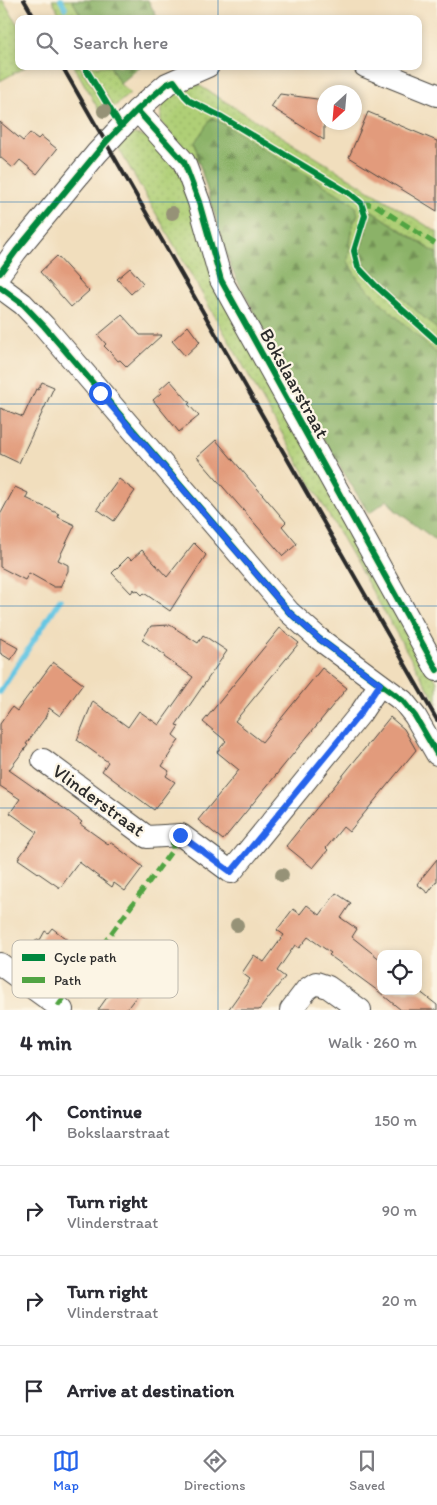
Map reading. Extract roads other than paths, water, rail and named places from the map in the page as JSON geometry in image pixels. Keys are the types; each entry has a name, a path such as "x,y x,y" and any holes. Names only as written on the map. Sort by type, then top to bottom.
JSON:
{"street":[{"path":"0,273 22,243 97,152 121,126 167,84 199,70"},
{"path":"375,70 437,95"},
{"name":"Bokslaarstraat","path":"137,110 184,162 199,202 221,280 437,670"},
{"path":"0,287 23,304 44,326 289,612 318,638 406,704 437,754"},
{"name":"Vlinderstraat","path":"44,760 147,837 180,835 231,872 360,714 380,684"},
{"path":"0,964 12,973"},
{"path":"291,1010 308,989 316,983 328,987 360,1010"},
{"path":"47,998 62,1010"}],"waterway":[{"path":"61,0 65,8"},
{"path":"0,692 60,600"}],"railway":[{"path":"24,0 33,15"},
{"path":"64,70 437,720"}]}
